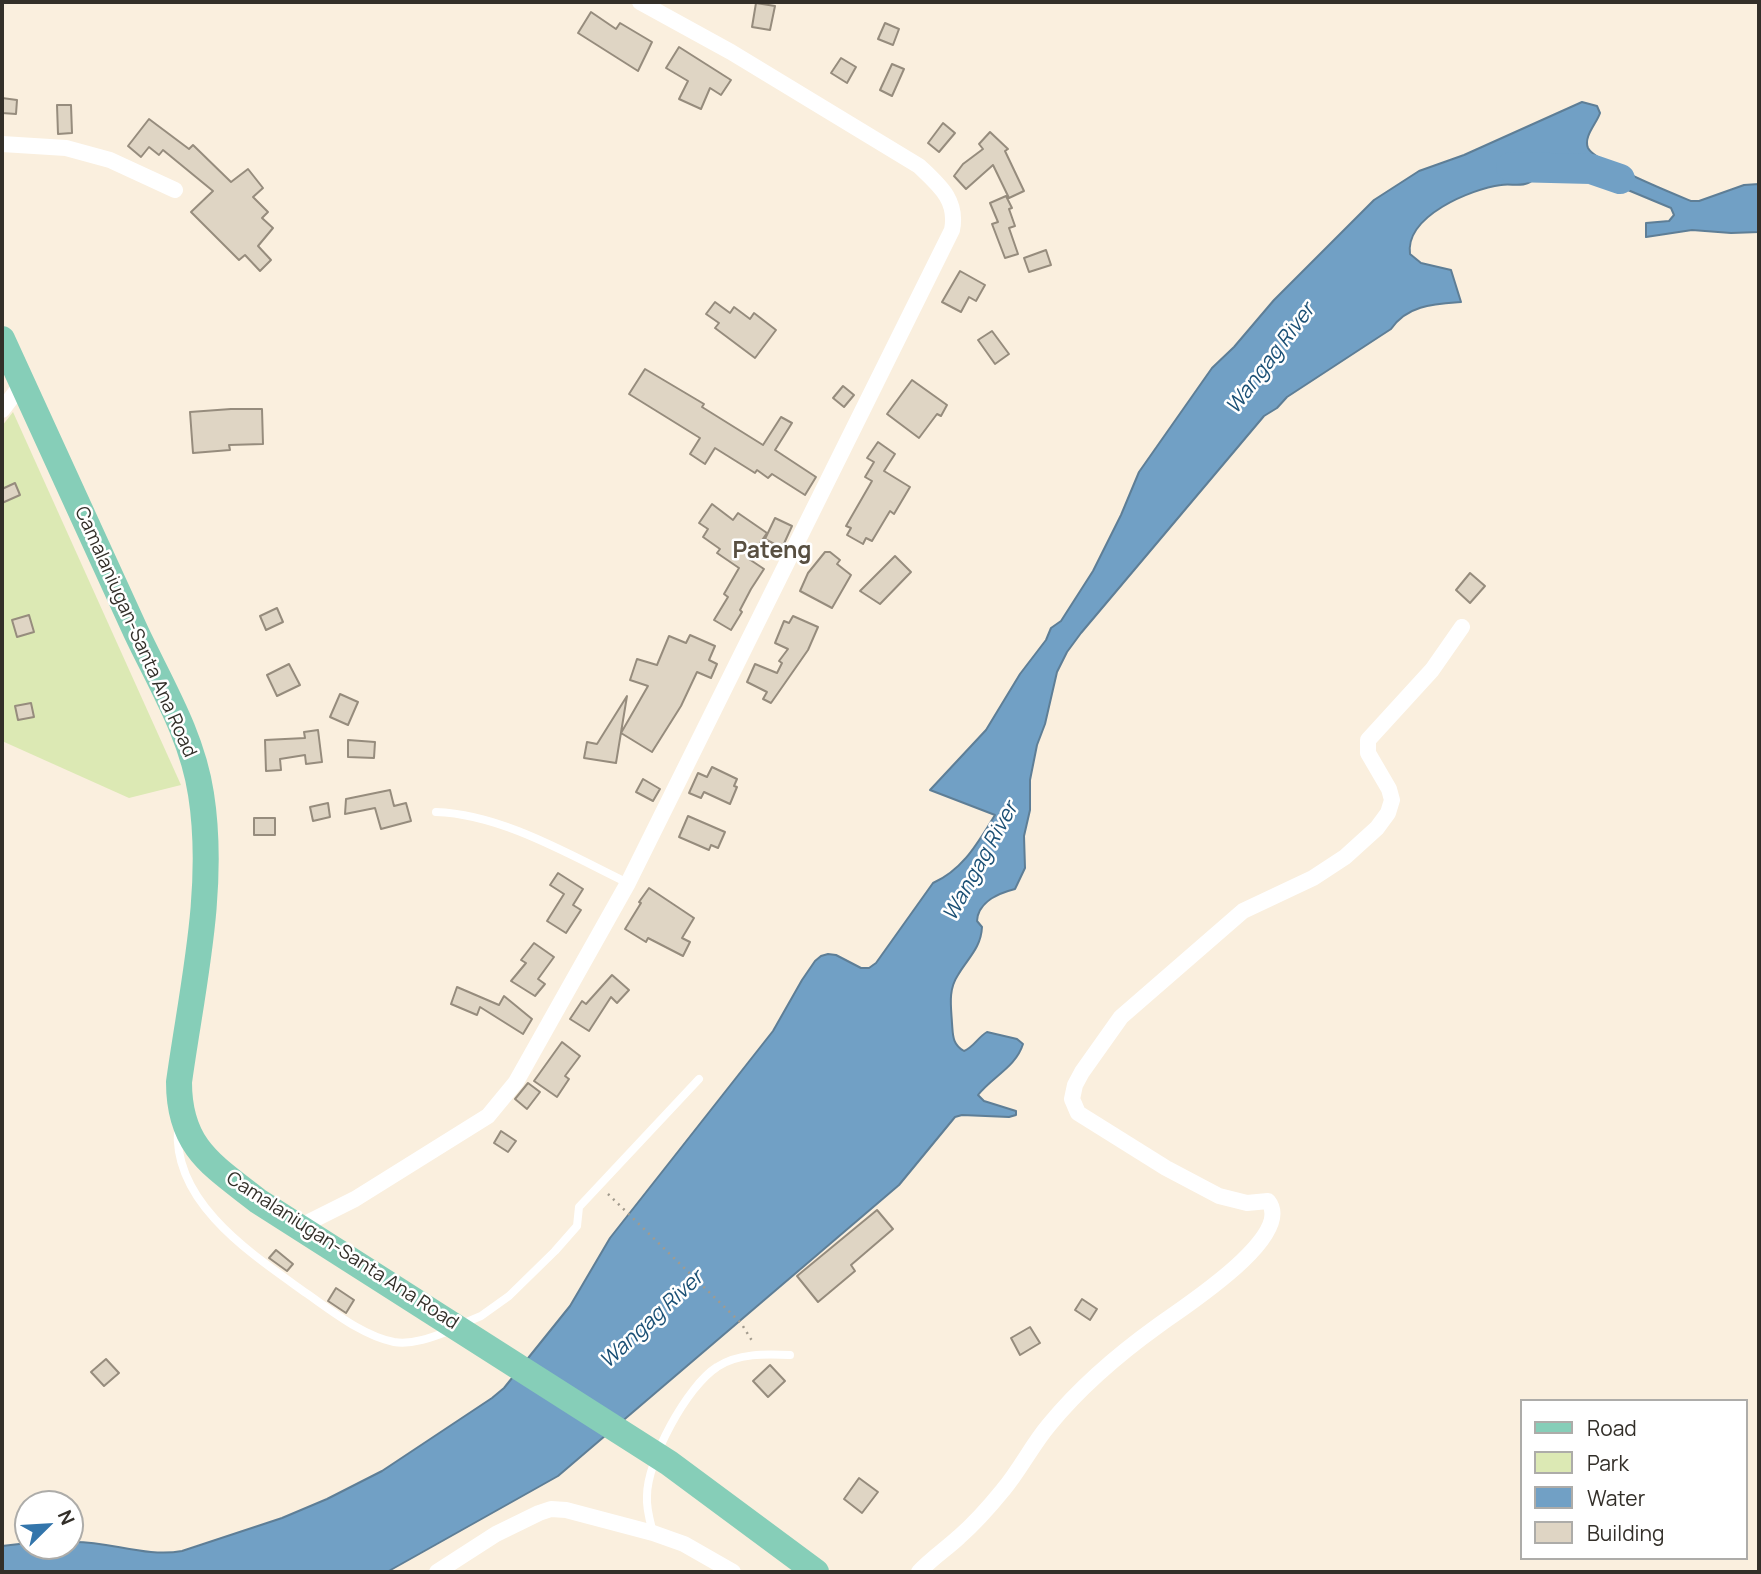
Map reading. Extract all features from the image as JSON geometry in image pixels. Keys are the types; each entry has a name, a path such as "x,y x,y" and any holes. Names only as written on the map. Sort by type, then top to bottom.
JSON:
{"main road":[{"name":"Camalaniugan-Santa Ana Road","path":"2,339 180,722 195,763 202,795 206,877 179,1082 181,1108 194,1142 205,1159 258,1201 669,1463 816,1572"}],"street":[{"path":"299,1227 355,1199 466,1130 496,1108 516,1082 628,883 952,230 955,218 953,208 943,188 919,166 731,52 640,2"},
{"path":"2,144 66,148 110,160 175,190"},
{"path":"2,410 22,384"},
{"path":"919,1572 961,1536 1004,1490 1049,1425 1083,1390 1131,1345 1229,1273 1264,1237 1272,1214 1268,1201 1232,1201 1200,1187 1078,1113 1072,1093 1082,1072 1121,1017 1208,940 1243,911 1313,878 1345,857 1377,828 1388,813 1392,800 1389,789 1368,753 1368,740 1432,670 1462,626"},
{"path":"437,1572 496,1534 551,1509 566,1510 653,1533 684,1544 733,1572"}],"lane":[{"path":"436,812 461,813 537,839 628,883"},
{"path":"181,1108 177,1145 182,1164 206,1209 242,1247 380,1339 407,1342 441,1334 481,1316 509,1296 577,1226 579,1207 699,1079"},
{"path":"653,1533 646,1497 648,1484 661,1445 679,1410 700,1381 719,1366 759,1353 790,1355"}],"path":[{"path":"613,1200 741,1323 759,1353"}],"green space":[{"path":"13,412 181,785 129,798 2,741 2,426"}],"water":[{"path":"1582,102 1597,106 1600,113 1589,135 1588,148 1605,161 1636,177 1691,201 1699,201 1744,185 1759,184 1759,232 1692,230 1646,237 1646,223 1669,221 1674,215 1671,208 1611,183 1589,179 1579,162 1568,157 1559,160 1528,183 1488,188 1458,199 1442,207 1418,228 1411,240 1410,254 1421,263 1451,270 1461,302 1413,310 1397,321 1391,329 1287,397 1277,408 1264,416 1081,633 1057,672 1030,780 1030,810 1024,836 1025,868 1015,889 996,896 985,904 978,914 977,921 982,927 979,941 955,981 951,998 954,1039 964,1051 987,1032 1017,1039 1023,1044 1015,1059 978,1095 984,1101 1016,1111 1016,1115 955,1117 899,1185 558,1476 387,1572 2,1572 2,1546 14,1545 14,1560 84,1560 84,1542 168,1553 182,1551 282,1518 382,1471 504,1388 570,1306 610,1238 773,1031 815,961 828,954 836,955 861,968 869,968 876,963 933,883 953,870 976,845 995,815 930,790 986,730 1020,674 1046,640 1051,628 1061,621 1093,571 1139,472 1212,368 1234,347 1274,300 1374,200 1419,171 1464,155"}],"building":[{"path":"756,3 775,6 770,30 752,27"},
{"path":"591,12 616,29 620,23 652,42 638,71 578,33"},
{"path":"885,23 899,29 893,45 878,39"},
{"path":"679,47 731,80 721,95 710,88 701,109 679,99 688,81 666,68"},
{"path":"841,58 856,67 847,83 831,73"},
{"path":"892,64 904,69 892,96 880,90"},
{"path":"2,98 17,100 16,114 2,113"},
{"path":"57,105 71,105 72,133 58,134"},
{"path":"149,119 189,149 193,145 231,182 248,169 263,188 253,197 268,212 262,218 273,228 258,246 271,260 260,271 245,255 239,260 191,212 213,191 163,150 159,155 149,147 141,157 128,146"},
{"path":"943,123 955,133 939,152 928,143"},
{"path":"990,132 1008,149 1005,151 1024,191 1009,198 993,165 966,189 954,176 963,164 983,149 979,144"},
{"path":"1006,196 1012,208 1009,209 1015,226 1009,228 1018,254 1005,258 992,224 998,222 990,203"},
{"path":"1046,250 1051,265 1029,272 1024,258"},
{"path":"960,271 985,285 976,301 969,297 961,312 942,302"},
{"path":"715,302 730,313 734,307 750,319 754,313 776,330 755,358 715,328 719,323 706,314"},
{"path":"992,331 1009,354 995,364 978,340"},
{"path":"645,369 704,404 702,407 763,445 781,417 792,423 775,450 816,477 805,495 772,474 768,478 757,470 755,473 715,448 705,464 690,454 700,438 629,394"},
{"path":"912,380 947,405 941,416 937,414 919,438 887,414"},
{"path":"843,386 854,395 844,407 833,398"},
{"path":"262,409 263,444 229,445 230,450 193,453 190,412"},
{"path":"878,442 895,454 884,471 910,487 894,514 890,511 872,541 866,538 863,544 847,535 851,528 846,526 872,481 865,477 874,462 867,458"},
{"path":"15,483 20,495 2,503 2,489"},
{"path":"712,504 733,520 738,513 767,533 749,559 764,569 731,630 714,620 728,597 724,594 739,568 717,553 720,549 703,537 708,529 699,523"},
{"path":"775,518 792,526 782,548 765,539"},
{"path":"825,552 830,552 840,560 837,564 851,575 832,608 800,591 808,573"},
{"path":"895,556 911,572 880,604 860,591"},
{"path":"1470,573 1485,586 1470,603 1456,590"},
{"path":"277,608 283,622 266,630 260,616"},
{"path":"29,615 34,632 17,637 12,620"},
{"path":"793,616 818,627 808,650 771,703 763,699 767,692 747,682 755,664 777,673 782,663 779,661 788,649 775,643 784,621 789,623"},
{"path":"690,635 715,646 709,660 717,664 711,678 697,672 681,706 652,752 621,733 648,686 630,680 637,659 657,665 669,636 686,643"},
{"path":"289,664 300,685 277,696 267,675"},
{"path":"340,694 358,702 348,725 330,717"},
{"path":"627,696 616,763 584,758 587,742 597,744"},
{"path":"31,703 34,717 18,720 15,706"},
{"path":"318,730 322,762 306,764 305,755 280,759 281,770 266,771 265,740 305,738 304,732"},
{"path":"348,740 375,742 374,758 348,757"},
{"path":"712,767 737,779 734,786 737,787 730,804 704,792 701,798 689,793 698,773 707,777"},
{"path":"643,779 660,789 653,801 636,792"},
{"path":"390,790 394,806 406,803 411,821 381,829 375,808 345,814 346,799"},
{"path":"328,803 330,817 313,821 310,807"},
{"path":"688,816 725,832 718,848 711,845 709,850 679,837"},
{"path":"254,818 275,818 275,835 254,835"},
{"path":"558,873 583,889 573,905 581,910 566,933 547,921 564,894 550,885"},
{"path":"649,888 694,918 682,938 690,942 683,956 648,938 646,942 625,929"},
{"path":"534,943 554,957 538,979 545,984 535,996 511,981 526,963 521,960"},
{"path":"612,975 629,990 617,1003 611,997 589,1031 570,1019 582,1001 586,1004"},
{"path":"457,987 499,1005 504,996 532,1019 523,1034 480,1007 477,1015 451,1004"},
{"path":"562,1042 580,1056 565,1076 569,1079 557,1097 534,1081"},
{"path":"528,1083 540,1092 527,1109 515,1099"},
{"path":"501,1131 516,1141 508,1152 494,1143"},
{"path":"877,1210 893,1229 851,1265 855,1271 818,1302 797,1276"},
{"path":"276,1250 293,1264 287,1271 269,1258"},
{"path":"336,1288 354,1300 346,1313 328,1301"},
{"path":"1082,1299 1097,1309 1090,1320 1075,1310"},
{"path":"1030,1327 1040,1343 1020,1355 1011,1338"},
{"path":"106,1359 119,1373 104,1386 91,1372"},
{"path":"770,1365 785,1381 768,1397 753,1381"},
{"path":"859,1478 878,1492 862,1513 844,1499"}],"waterway":[{"name":"Wangag River","path":"1511,167 1591,169 1620,179"}],"district":[{"name":"Pateng","path":"772,552"}]}
